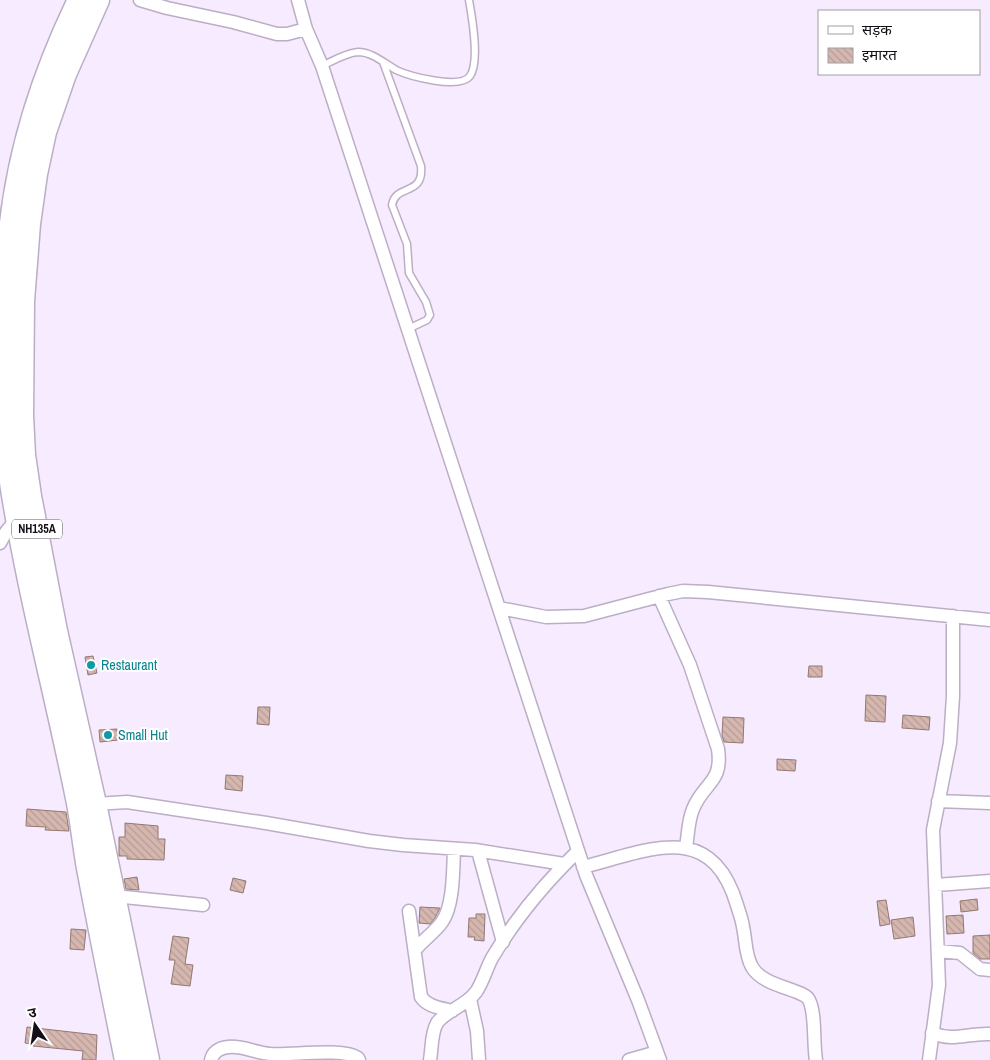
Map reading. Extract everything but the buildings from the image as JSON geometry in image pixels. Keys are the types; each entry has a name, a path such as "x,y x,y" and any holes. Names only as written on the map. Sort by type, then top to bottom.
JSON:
{"highway":[{"name":"NH135A","path":"79,0 49,69 35,111 20,170 11,223 4,340 4,403 12,488 78,805 87,867 126,1060"},
{"name":"NH135A","path":"98,0 65,74 45,132 36,174 29,224 23,301 24,455 56,630 96,804 148,1060"}],"street":[{"path":"140,0 277,34 292,33 306,29"},
{"path":"298,0 306,29 322,66 583,867 655,1056 629,1060"},
{"path":"0,543 6,532 18,518"},
{"path":"499,608 546,617 584,616 683,591 990,620"},
{"path":"659,596 690,665 711,724 720,761 718,771 712,783 694,806 690,818 686,848"},
{"path":"929,1060 938,986 933,839 938,801 950,743 953,696 954,616"},
{"path":"938,801 990,803"},
{"path":"96,804 127,802 369,840 478,851 564,864"},
{"path":"583,867 653,849 670,847 686,848 700,852 712,859 727,880 736,902 748,956 754,971 781,988 803,993 807,996 811,1005 816,1060"},
{"path":"415,950 443,921 447,913 452,883 454,849"},
{"path":"478,851 503,942"},
{"path":"430,1060 434,1031 438,1022 470,999 481,983 493,957 514,925 564,864 578,851"},
{"path":"936,886 990,881"},
{"path":"114,896 203,905"},
{"path":"409,911 421,997 424,1002 432,1006 452,1011"},
{"path":"938,950 960,953 980,969 990,970"},
{"path":"470,999 477,1031 479,1060"},
{"path":"932,1033 945,1038 990,1034"},
{"path":"211,1060 214,1052 220,1049 236,1047 268,1054 301,1052 350,1054 359,1060"}],"lane":[{"path":"322,66 345,55 358,52 374,56 407,75 421,79 442,82 468,79 473,66 475,34 469,0"},
{"path":"383,62 422,166 422,178 419,182 412,188 399,193 392,205 407,244 409,273 426,302 430,315 427,320 408,329"}],"place":[{"name":"Restaurant","path":"91,665"},
{"name":"Small Hut","path":"108,735"}]}
